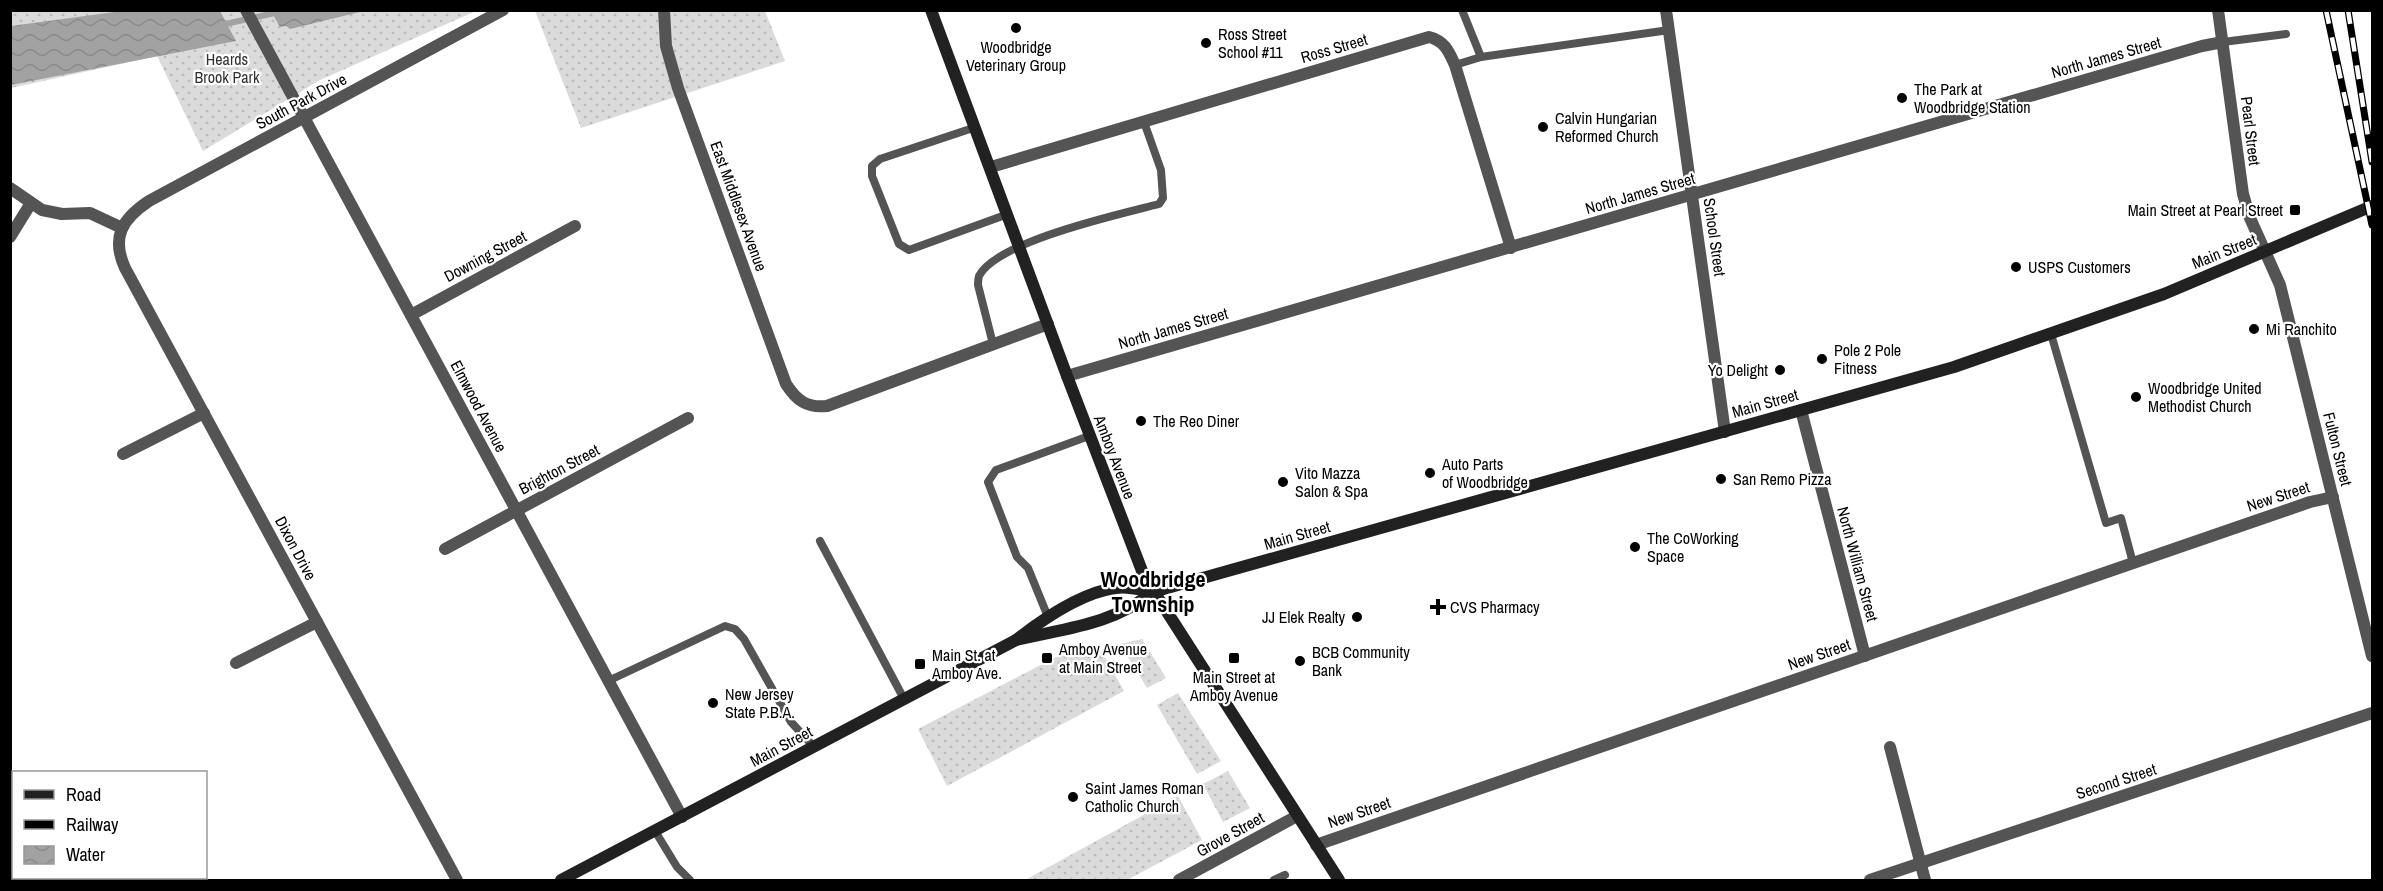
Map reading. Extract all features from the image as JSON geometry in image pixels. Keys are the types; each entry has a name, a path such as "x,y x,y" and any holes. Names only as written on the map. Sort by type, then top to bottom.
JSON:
{"main road":[{"name":"Amboy Avenue","path":"931,10 1136,559 1153,592 1339,880"},
{"name":"Main Street","path":"561,880 1016,640 1048,617 1096,593 1116,588 1153,592 1954,367 2164,294 2373,206"},
{"name":"Main Street","path":"1016,640 1119,615 1137,605 1153,592"}],"street":[{"name":"Elmwood Avenue","path":"246,10 682,817"},
{"name":"South Park Drive","path":"122,228 130,216 149,201 503,10"},
{"name":"East Middlesex Avenue","path":"664,10 666,46 678,88 786,384 794,395 805,404 816,407 827,406 993,344"},
{"name":"School Street","path":"1666,10 1725,432"},
{"name":"Pearl Street","path":"2218,10 2243,195 2250,218 2266,252"},
{"name":"Ross Street","path":"991,167 1429,37 1439,40 1447,49 1455,65 1511,248"},
{"name":"North James Street","path":"1067,376 2191,49 2223,42"},
{"path":"10,188 31,203 55,213 90,213 122,228"},
{"path":"10,237 31,203"},
{"name":"Downing Street","path":"411,315 575,226"},
{"name":"Dixon Drive","path":"122,228 119,246 122,261 457,880"},
{"name":"Fulton Street","path":"2266,252 2280,285 2373,656"},
{"path":"993,344 1048,324"},
{"name":"North William Street","path":"1801,410 1865,656"},
{"path":"123,454 204,413"},
{"name":"Brighton Street","path":"445,549 688,418"},
{"name":"New Street","path":"1316,845 2310,502 2333,497"},
{"path":"236,663 317,622"},
{"name":"Second Street","path":"1870,880 2373,713"},
{"path":"1890,747 1925,880"},
{"name":"Grove Street","path":"1179,880 1297,816"}],"lane":[{"path":"1462,10 1481,57"},
{"path":"1455,65 1481,57 1669,30"},
{"path":"2223,42 2286,34"},
{"path":"993,344 978,285 979,276 997,258 1059,231 1159,204 1163,198 1161,170 1144,122"},
{"path":"976,127 880,159 872,166 872,176 899,244 909,250 1008,214"},
{"path":"2051,334 2106,523 2121,518 2133,563"},
{"path":"1048,617 1028,568 1017,557 988,482 996,470 1089,436"},
{"path":"820,541 904,699"},
{"path":"608,681 725,626 735,629 744,639 791,722 814,747"},
{"path":"655,831 677,867 690,880"},
{"path":"1274,880 1285,875"}],"green space":[{"name":"Heards Brook Park","path":"10,11 476,11 320,80 203,151 157,56 11,88"},
{"path":"535,11 765,11 785,61 581,128"},
{"path":"1142,639 1166,678 1147,688 1120,644"},
{"path":"1100,648 1124,691 947,786 918,729 1056,657"},
{"path":"1178,693 1221,761 1197,774 1157,705"},
{"path":"1228,771 1250,808 1223,822 1203,784"},
{"path":"1178,796 1202,840 1127,880 1025,880"}],"water":[{"path":"129,10 220,11 236,41 11,85 11,26"},
{"path":"271,11 364,11 290,29 286,26 280,27"}],"waterway":[{"path":"221,25 288,10"}],"railway":[{"path":"2326,10 2372,225"},
{"path":"2348,10 2372,162"}],"place":[{"name":"Woodbridge Veterinary Group","path":"1016,28"},
{"name":"Ross Street School #11","path":"1206,43"},
{"name":"The Park at Woodbridge Station","path":"1902,98"},
{"name":"Calvin Hungarian Reformed Church","path":"1543,127"},
{"name":"Main Street at Pearl Street","path":"2295,210"},
{"name":"USPS Customers","path":"2016,267"},
{"name":"Mi Ranchito","path":"2254,329"},
{"name":"Pole 2 Pole Fitness","path":"1822,359"},
{"name":"Yo Delight","path":"1780,370"},
{"name":"Woodbridge United Methodist Church","path":"2136,397"},
{"name":"The Reo Diner","path":"1141,421"},
{"name":"Auto Parts of Woodbridge","path":"1430,473"},
{"name":"San Remo Pizza","path":"1721,479"},
{"name":"Vito Mazza Salon & Spa","path":"1283,482"},
{"name":"The CoWorking Space","path":"1635,547"},
{"name":"CVS Pharmacy","path":"1438,607"},
{"name":"JJ Elek Realty","path":"1357,617"},
{"name":"Amboy Avenue at Main Street","path":"1047,658"},
{"name":"Main Street at Amboy Avenue","path":"1234,658"},
{"name":"BCB Community Bank","path":"1300,661"},
{"name":"Main St. at Amboy Ave.","path":"920,664"},
{"name":"New Jersey State P.B.A.","path":"713,703"},
{"name":"Saint James Roman Catholic Church","path":"1073,797"}],"district":[{"name":"Woodbridge Township","path":"1153,592"}]}
